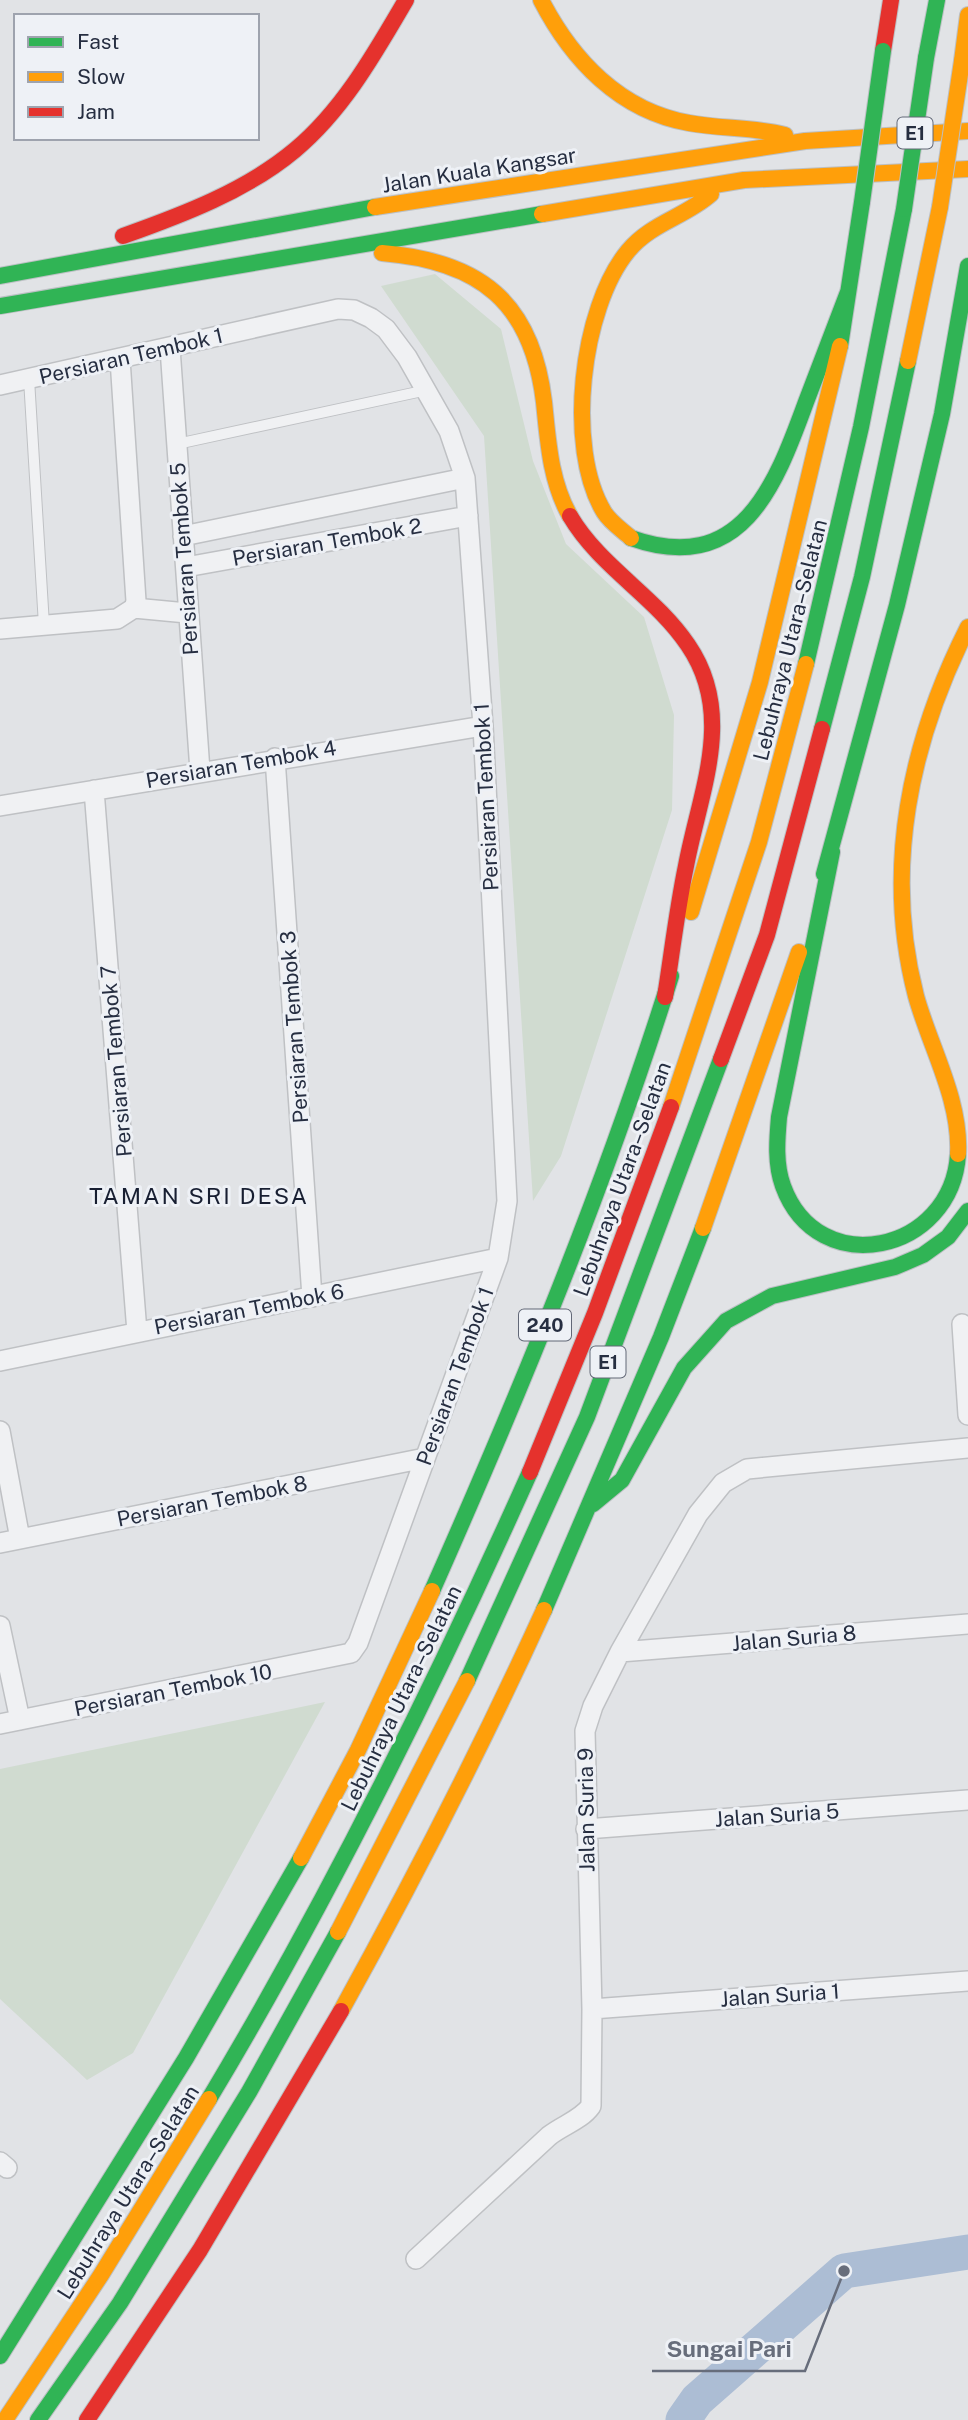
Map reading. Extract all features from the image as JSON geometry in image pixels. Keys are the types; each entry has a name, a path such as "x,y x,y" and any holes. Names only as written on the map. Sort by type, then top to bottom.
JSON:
{"main road":[{"path":"85,260 116,239 225,193 293,151 343,97 406,0"},
{"path":"541,0 566,43 586,68 630,101 677,120 760,128 805,141"},
{"name":"240","path":"0,2356 204,2029 357,1751 437,1581 558,1295 665,997 760,682 843,332 891,0"},
{"name":"Lebuhraya Utara–Selatan","path":"5,2420 76,2315 212,2097 281,1978 390,1772 497,1550 561,1401 662,1140 773,793 839,534 904,209 937,0"},
{"name":"E1","path":"38,2420 120,2303 220,2139 366,1883 454,1709 587,1418 767,935 862,577 940,207 968,15"},
{"name":"Jalan Kuala Kangsar","path":"0,276 305,218 805,141 968,131"},
{"path":"1,306 744,180 968,169"},
{"path":"721,184 703,202 657,225 637,242 614,271 599,311 588,360 582,431 584,457 595,498 617,527 639,541 682,549 722,538 754,510 769,492 784,463 848,292"},
{"path":"317,252 402,254 450,263 490,285 505,299 520,317 534,353 551,461 566,510 590,542 682,635 704,670 711,696 713,746 690,846 665,997"},
{"path":"968,265 942,414 897,605 832,852 779,1117 776,1149 779,1179 792,1206 811,1225 835,1240 864,1245 892,1242 917,1230 938,1211 952,1187 958,1160 958,1131 915,994 904,936 902,880 905,818 917,749 937,687 968,626"},
{"path":"88,2420 207,2240 310,2067 443,1820 593,1504 654,1360 726,1166 832,852"},
{"path":"593,1504 621,1480 681,1370 697,1348 729,1320 781,1291 871,1274 910,1262 943,1241 968,1211"}],"street":[{"name":"Persiaran Tembok 1","path":"0,385 319,312 354,310 371,317 386,329 427,390 449,431 465,478 483,726 507,1201 498,1258 358,1643 346,1656"},
{"name":"Persiaran Tembok 5","path":"170,348 200,771"},
{"path":"120,359 136,601 134,608"},
{"path":"183,536 465,478"},
{"name":"Persiaran Tembok 2","path":"186,567 468,516"},
{"path":"0,629 117,619 134,608 187,613"},
{"name":"Persiaran Tembok 4","path":"0,806 275,758 483,726"},
{"name":"Persiaran Tembok 3","path":"275,758 312,1297"},
{"name":"Persiaran Tembok 7","path":"94,790 137,1332"},
{"name":"Persiaran Tembok 6","path":"0,1361 498,1258"},
{"path":"961,1324 968,1415"},
{"path":"0,1431 20,1539"},
{"name":"Jalan Suria 9","path":"416,2259 549,2136 565,2123 585,2114 593,2098 585,1731 593,1706 620,1652 698,1514 733,1475 747,1469 968,1448"},
{"name":"Persiaran Tembok 8","path":"0,1543 425,1458"},
{"name":"Jalan Suria 8","path":"620,1652 968,1624"},
{"path":"0,1626 20,1720"},
{"name":"Persiaran Tembok 10","path":"0,1724 346,1656"},
{"name":"Jalan Suria 5","path":"586,1829 968,1800"},
{"name":"Jalan Suria 1","path":"592,2009 968,1981"}],"lane":[{"path":"29,379 44,625"},
{"path":"177,444 427,390"}],"shaded area":[{"path":"435,274 501,329 533,461 566,544 644,617 674,715 672,810 561,1156 533,1201 484,436 381,286"},
{"path":"325,1702 133,2053 87,2080 0,1999 0,1769"}],"waterway":[{"path":"683,2420 697,2400 844,2271 968,2252"}],"traffic: fast":[{"path":"926,58 937,0"},
{"path":"862,202 883,51"},
{"path":"904,209 926,58"},
{"path":"840,346 862,202"},
{"path":"0,276 375,207"},
{"path":"806,664 861,427 904,209"},
{"path":"0,306 542,214"},
{"path":"824,874 897,605 942,414 968,266"},
{"path":"631,538 669,547 700,545 727,535 748,516 766,493 781,465 848,292"},
{"path":"822,729 862,577 908,361"},
{"path":"832,852 779,1117 778,1161 783,1186 800,1216 824,1235 852,1244 881,1243 909,1233 933,1214 950,1188 958,1154"},
{"path":"432,1591 498,1440 590,1210 671,976"},
{"path":"467,1681 587,1417 721,1059"},
{"path":"593,1504 622,1480 684,1368 726,1321 772,1296 895,1267 923,1255 948,1237 968,1211"},
{"path":"544,1610 661,1337 703,1228"},
{"path":"209,2099 297,1946 379,1790 530,1472"},
{"path":"0,2356 186,2058 301,1858"},
{"path":"38,2420 120,2303 249,2092 338,1932"}],"traffic: slow":[{"path":"541,0 553,22 583,62 620,95 641,107 664,117 689,123 785,135"},
{"path":"962,61 968,15"},
{"path":"940,207 962,61"},
{"path":"375,207 805,141 968,131"},
{"path":"542,214 744,180 968,169"},
{"path":"631,538 604,512 592,485 585,452 582,416 589,342 612,276 628,251 647,234 711,194"},
{"path":"908,361 940,207"},
{"path":"382,253 417,258 473,277 495,293 513,313 527,338 538,367 554,475 570,516"},
{"path":"691,912 760,682 840,346"},
{"path":"958,1154 958,1134 950,1094 916,996 906,948 902,901 908,807 917,761 931,715 968,627"},
{"path":"671,1107 759,842 806,664"},
{"path":"703,1228 799,952"},
{"path":"301,1858 358,1750 432,1591"},
{"path":"341,2011 447,1812 544,1610"},
{"path":"338,1932 467,1681"},
{"path":"5,2420 101,2275 209,2099"}],"traffic: jam":[{"path":"123,236 235,190 295,150 343,99 406,0"},
{"path":"883,51 891,0"},
{"path":"570,516 596,551 675,627 702,672 710,699 710,754 683,882 665,997"},
{"path":"721,1059 767,935 822,729"},
{"path":"530,1472 595,1313 671,1107"},
{"path":"87,2420 200,2250 341,2011"}],"place":[{"name":"Sungai Pari","path":"844,2271"}],"district":[{"name":"TAMAN SRI DESA","path":"199,1195"}]}
